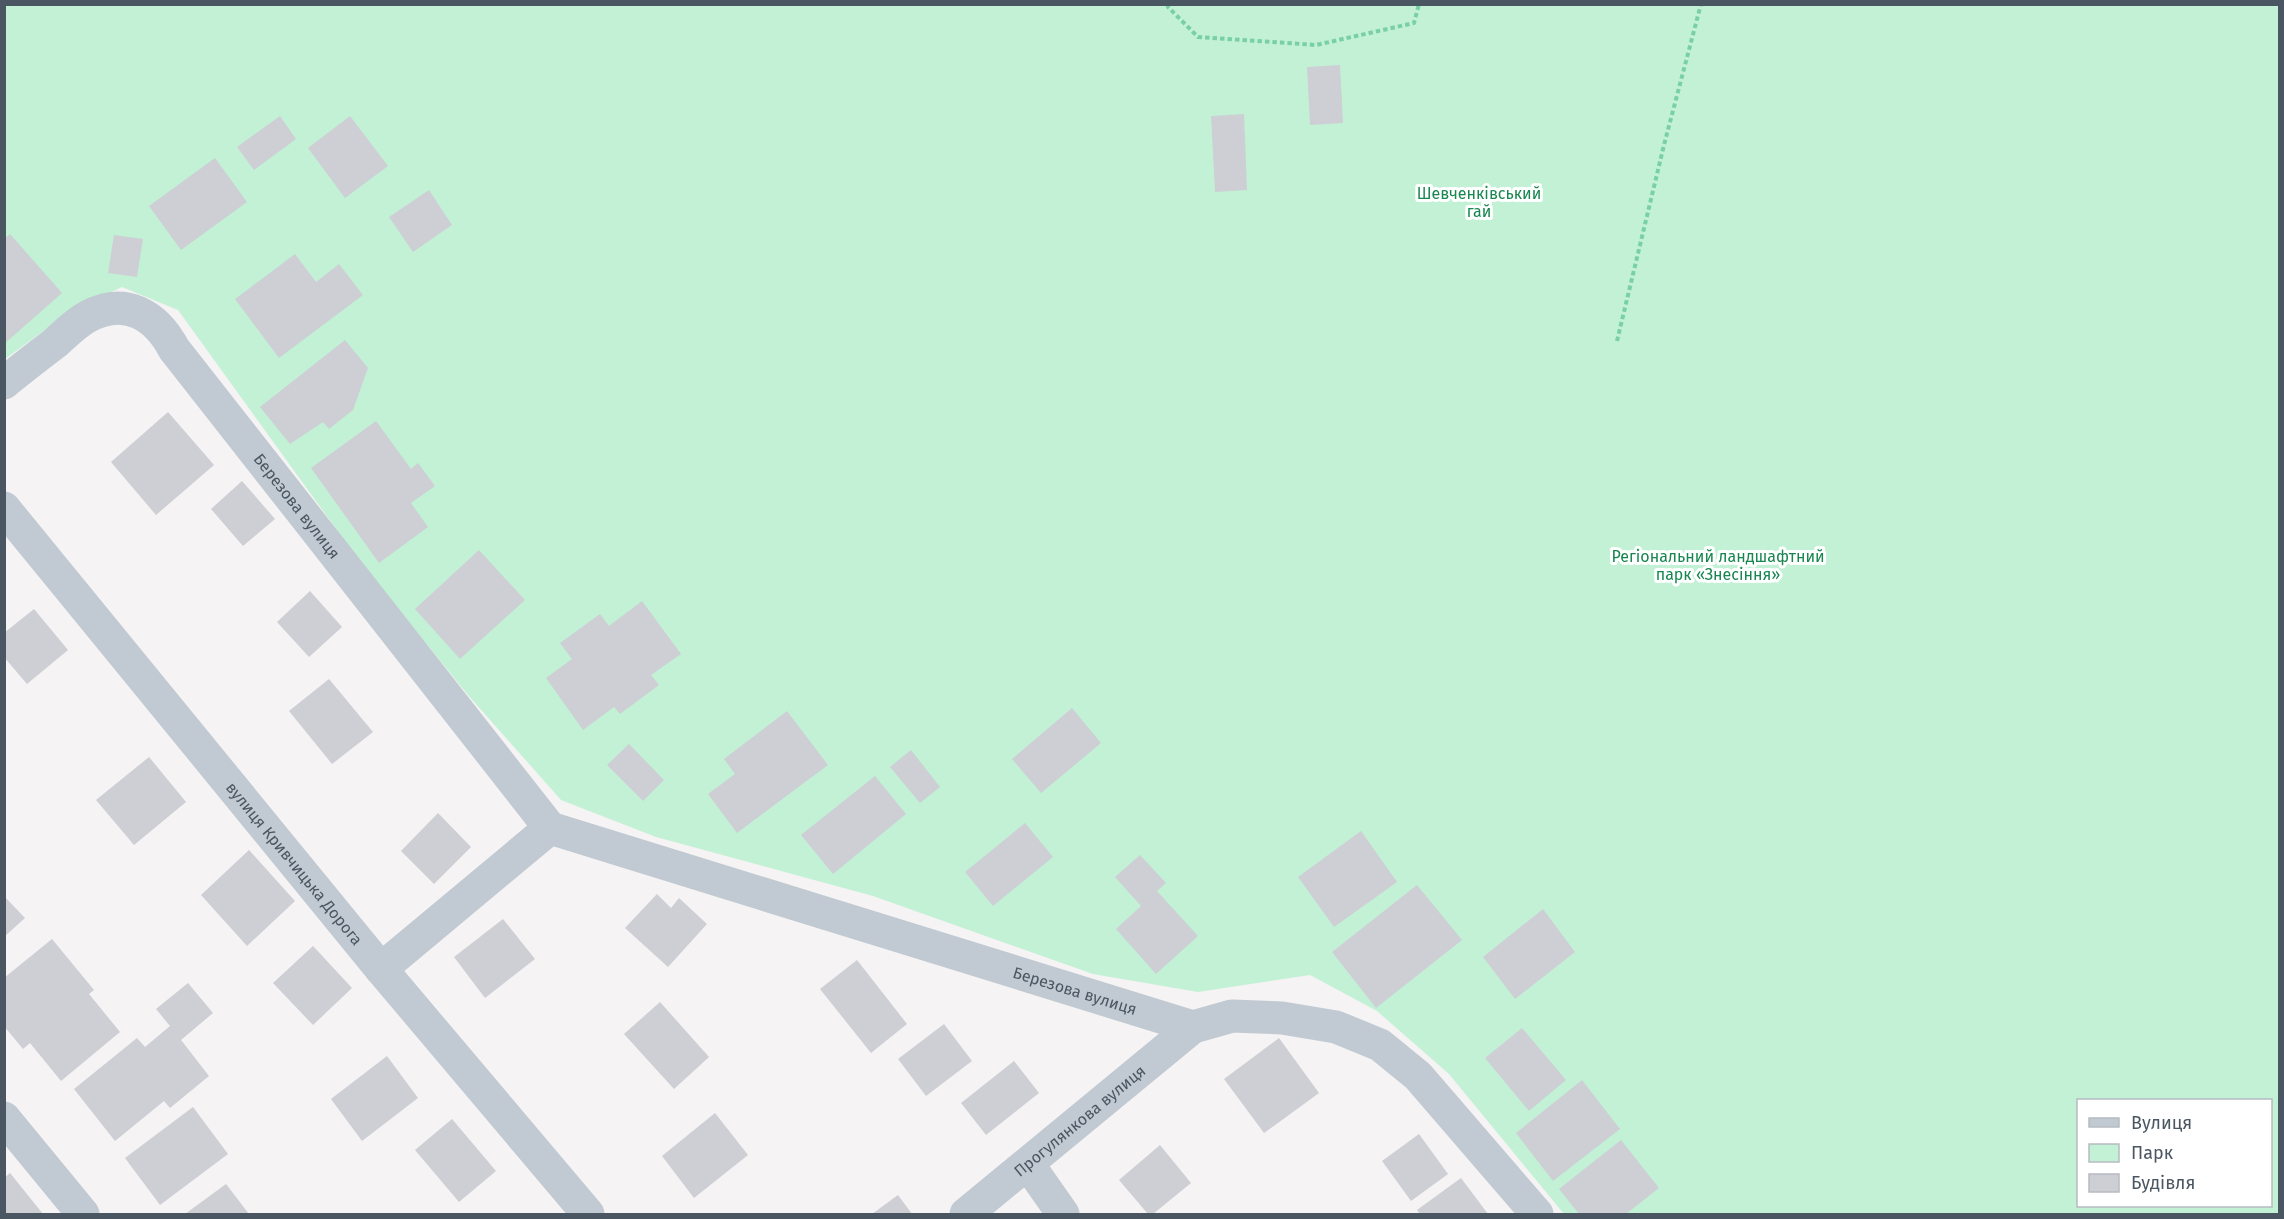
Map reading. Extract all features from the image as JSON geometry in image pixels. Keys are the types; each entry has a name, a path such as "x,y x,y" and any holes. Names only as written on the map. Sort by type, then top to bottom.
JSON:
{"street":[{"name":"Березова вулиця","path":"4,382 85,318 102,310 120,308 137,312 153,320 166,333 174,349 550,828 1193,1027"},
{"name":"вулиця Кривчицька Дорога","path":"4,508 381,969 588,1215"},
{"path":"381,969 550,828"},
{"path":"1193,1027 1232,1016 1282,1018 1336,1027 1380,1045 1418,1076 1537,1215"},
{"name":"Прогулянкова вулиця","path":"966,1215 1193,1027"},
{"path":"4,1118 83,1215"},
{"path":"1028,1164 1063,1215"}],"path":[{"path":"1168,4 1168,7 1197,37 1316,45 1414,23 1419,4"},
{"path":"1617,341 1701,4"}],"green space":[{"name":"Регіональний ландшафтний парк «Знесіння»","path":"5,5 2279,5 2279,1214 1564,1214 1449,1074 1377,1011 1310,975 1198,992 1093,974 873,896 656,837 561,800 468,695 360,562 178,310 122,287 68,313 5,359"}],"building":[{"path":"1340,65 1343,123 1310,125 1307,67"},
{"path":"1244,114 1247,190 1215,192 1211,116"},
{"path":"280,116 296,139 254,170 237,147"},
{"path":"350,116 388,166 345,198 308,148"},
{"path":"215,158 247,202 181,250 149,206"},
{"path":"429,190 452,225 413,252 389,217"},
{"path":"10,234 62,293 4,344 4,239"},
{"path":"114,235 143,239 137,277 108,273"},
{"path":"295,254 316,282 339,264 363,295 279,358 235,299"},
{"path":"345,340 368,368 353,410 329,429 323,422 290,444 260,407"},
{"path":"168,412 214,465 156,515 111,462"},
{"path":"376,421 411,469 418,463 435,486 411,503 428,527 379,563 311,468"},
{"path":"242,481 275,519 243,546 211,509"},
{"path":"479,550 525,600 460,659 415,609"},
{"path":"310,591 342,627 309,657 277,622"},
{"path":"642,601 681,654 651,675 659,685 620,714 614,707 583,730 546,678 572,659 560,643 600,614 609,626"},
{"path":"34,609 68,650 27,684 4,657 4,633"},
{"path":"329,679 373,732 332,764 289,711"},
{"path":"1072,708 1101,743 1041,793 1012,759"},
{"path":"787,711 828,765 737,833 708,794 735,774 724,759"},
{"path":"629,744 664,780 643,801 607,765"},
{"path":"911,750 940,787 920,803 890,767"},
{"path":"149,757 186,802 134,845 96,800"},
{"path":"875,776 906,814 833,874 801,835"},
{"path":"438,813 471,847 434,884 401,851"},
{"path":"1025,823 1053,857 993,906 965,872"},
{"path":"1361,831 1397,882 1334,927 1298,877"},
{"path":"249,850 295,901 247,946 201,895"},
{"path":"1140,855 1166,883 1157,891 1198,936 1156,974 1116,929 1141,906 1115,877"},
{"path":"1417,885 1462,940 1376,1008 1332,952"},
{"path":"657,894 671,908 679,898 707,924 668,967 625,928"},
{"path":"4,896 25,918 4,937"},
{"path":"1543,909 1575,952 1515,999 1483,957"},
{"path":"503,919 535,959 485,998 454,957"},
{"path":"52,939 94,990 89,994 120,1032 61,1081 30,1043 23,1049 4,1026 4,978"},
{"path":"313,946 352,988 313,1025 273,983"},
{"path":"857,960 907,1024 871,1053 820,989"},
{"path":"188,983 213,1013 181,1040 209,1076 170,1108 164,1101 115,1141 74,1089 137,1038 145,1047 170,1026 156,1009"},
{"path":"660,1002 709,1057 674,1089 624,1034"},
{"path":"944,1024 972,1061 926,1096 898,1059"},
{"path":"1522,1028 1566,1080 1529,1111 1485,1058"},
{"path":"1279,1038 1319,1093 1264,1133 1224,1079"},
{"path":"387,1056 418,1098 362,1141 331,1099"},
{"path":"1014,1061 1039,1093 986,1135 961,1103"},
{"path":"1582,1080 1620,1129 1553,1181 1516,1133"},
{"path":"193,1107 228,1154 160,1205 125,1158"},
{"path":"715,1113 748,1155 694,1198 662,1156"},
{"path":"452,1119 496,1171 459,1202 415,1150"},
{"path":"1419,1134 1448,1174 1411,1201 1382,1161"},
{"path":"1621,1140 1659,1188 1626,1214 1579,1214 1559,1189"},
{"path":"1160,1145 1191,1183 1153,1214 1148,1214 1119,1180"},
{"path":"10,1173 43,1214 4,1214 4,1178"},
{"path":"1461,1178 1488,1214 1420,1214 1417,1210"},
{"path":"226,1184 249,1214 185,1214"},
{"path":"898,1195 912,1214 872,1214"}],"park label":[{"name":"Шевченківський гай","path":"1479,202"}]}
